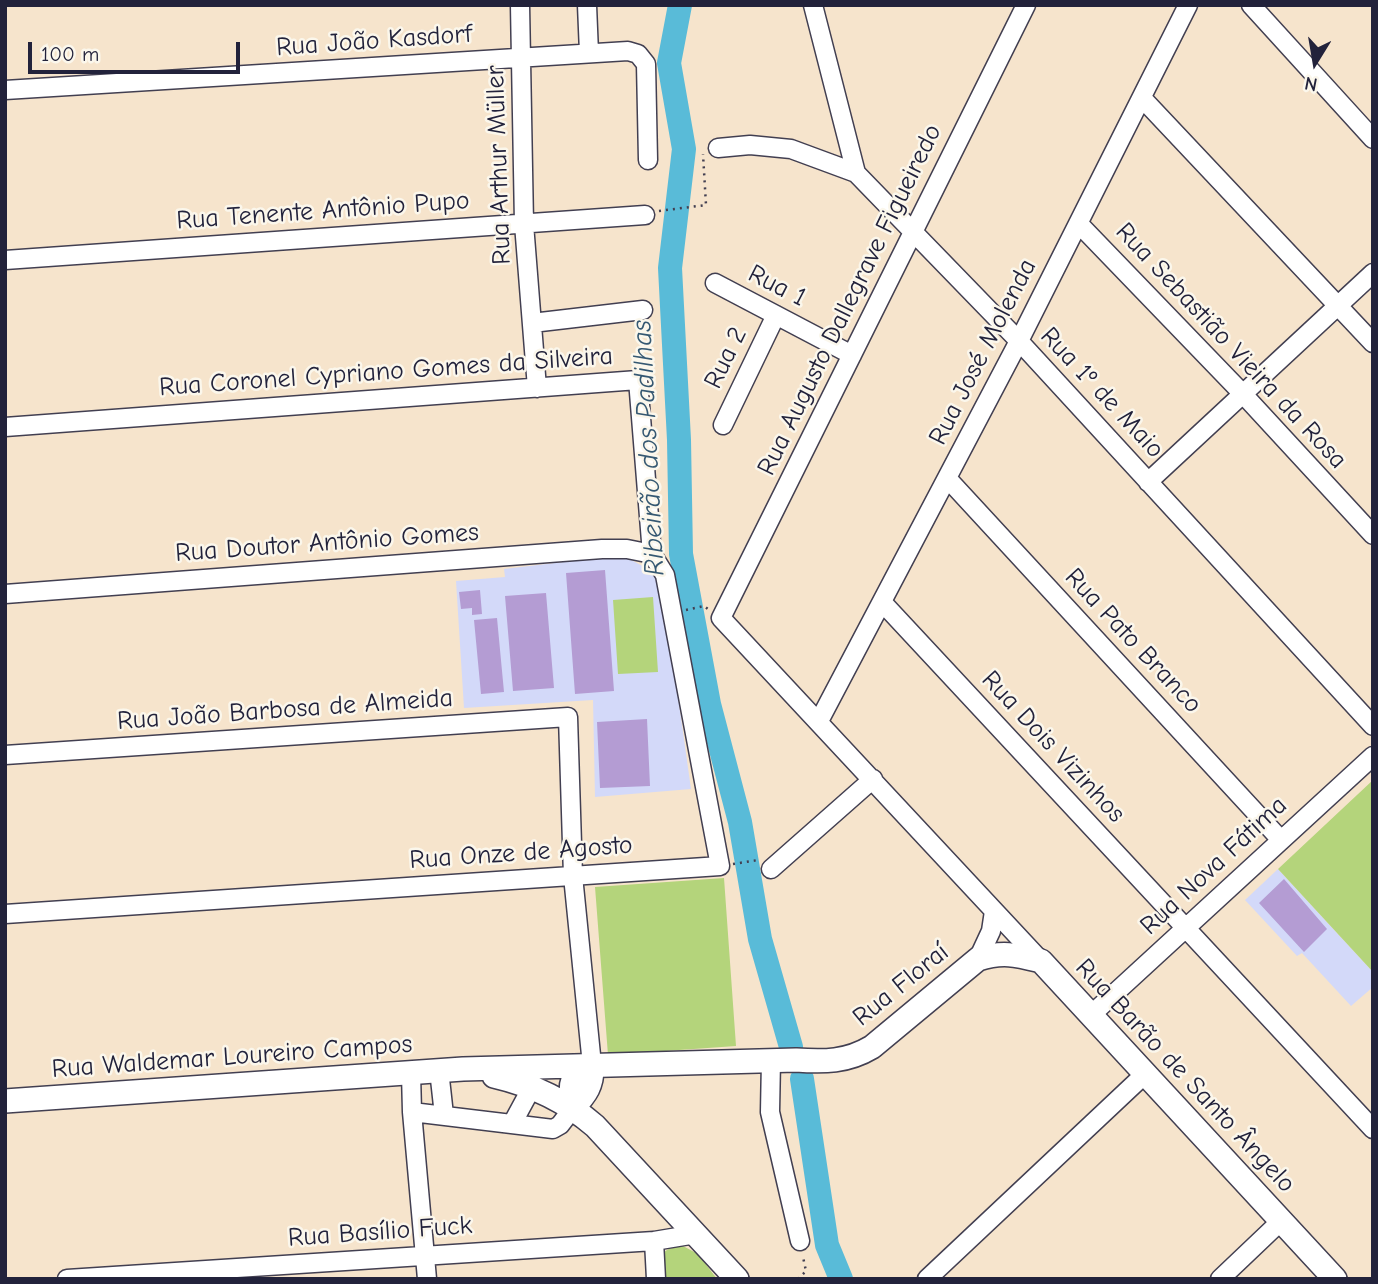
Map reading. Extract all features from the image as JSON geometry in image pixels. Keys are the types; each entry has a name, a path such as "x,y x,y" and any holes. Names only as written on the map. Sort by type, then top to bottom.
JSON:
{"main road":[{"name":"Rua Floraí","path":"796,1060 831,1062 863,1052 978,959 997,953 1041,961"},
{"name":"Rua Barão de Santo Ângelo","path":"1041,961 1335,1279"},
{"name":"Rua Waldemar Loureiro Campos","path":"5,1101 439,1070 796,1060"},
{"path":"573,1108 592,1084 592,1065"},
{"name":"Rua Waldemar Loureiro Campos","path":"463,1069 532,1087 573,1108 608,1139 737,1279"}],"street":[{"name":"Rua Arthur Müller","path":"520,5 524,224 537,387"},
{"path":"587,5 589,53"},
{"path":"813,5 856,173"},
{"path":"818,27 828,5"},
{"name":"Rua Augusto Dallegrave Figueiredo","path":"721,618 1026,5"},
{"name":"Rua José Molenda","path":"819,721 1019,341 1188,5"},
{"path":"1251,5 1373,139"},
{"name":"Rua João Kasdorf","path":"5,90 628,51 638,54 646,64 648,160"},
{"path":"1142,98 1373,343"},
{"name":"Rua 1º de Maio","path":"718,148 750,145 790,149 856,173 1019,341 1373,726"},
{"name":"Rua Tenente Antônio Pupo","path":"5,260 650,213"},
{"name":"Rua Sebastião Vieira da Rosa","path":"1079,223 1373,535"},
{"path":"1148,482 1373,272"},
{"name":"Rua 1","path":"715,283 852,355"},
{"path":"532,323 643,310"},
{"name":"Rua 2","path":"723,425 776,315"},
{"name":"Rua Coronel Cypriano Gomes da Silveira","path":"5,427 638,380 652,554"},
{"name":"Rua Pato Branco","path":"947,478 1281,840"},
{"name":"Rua Doutor Antônio Gomes","path":"5,594 602,549 627,549 652,554"},
{"name":"Rua Onze de Agosto","path":"5,914 720,866 665,575 652,554"},
{"name":"Rua Dois Vizinhos","path":"882,601 1373,1129"},
{"name":"Rua Barão de Santo Ângelo","path":"721,618 1041,961"},
{"name":"Rua João Barbosa de Almeida","path":"5,755 568,717 573,876"},
{"name":"Rua Nova Fátima","path":"1091,1015 1373,756"},
{"path":"769,864 873,779"},
{"path":"573,876 592,1065"},
{"path":"978,959 991,931 993,911"},
{"path":"771,1060 770,1112 800,1241"},
{"path":"439,1070 444,1115"},
{"path":"411,1073 427,1279"},
{"path":"927,1279 1145,1074"},
{"path":"512,1124 532,1087"},
{"path":"412,1112 553,1129 560,1125 573,1108"},
{"path":"1220,1279 1281,1221"},
{"name":"Rua Basílio Fuck","path":"67,1279 654,1241 696,1234"},
{"path":"654,1241 656,1279"}],"path":[{"path":"650,213 706,205 703,154 708,148 718,148"},
{"path":"728,865 769,864"},
{"path":"798,1279 806,1271 800,1241"}],"shaded area":[{"path":"622,555 661,576 691,789 595,797 593,700 464,708 456,581 505,577 504,569"},
{"path":"1278,869 1373,972 1373,987 1351,1006 1302,953 1297,956 1245,900"}],"green space":[{"path":"653,597 658,672 618,674 613,600"},
{"path":"1373,780 1373,972 1278,869"},
{"path":"724,878 736,1046 608,1055 595,887"},
{"path":"683,1246 698,1254 717,1279 661,1279 662,1255 669,1249"}],"building":[{"path":"605,570 614,691 575,694 566,573"},
{"path":"480,590 482,614 472,615 472,608 461,609 459,592"},
{"path":"546,593 554,688 513,691 505,596"},
{"path":"497,618 504,692 481,694 474,620"},
{"path":"647,719 650,786 600,788 597,722"},
{"path":"1284,879 1327,929 1304,952 1259,903"}],"waterway":[{"name":"Ribeirão dos Padilhas","path":"680,5 669,63 684,149 670,268 679,440 681,554 709,704 740,822 760,939 791,1047"},
{"name":"Ribeirão dos Padilhas","path":"802,1079 827,1245 841,1279"}]}
